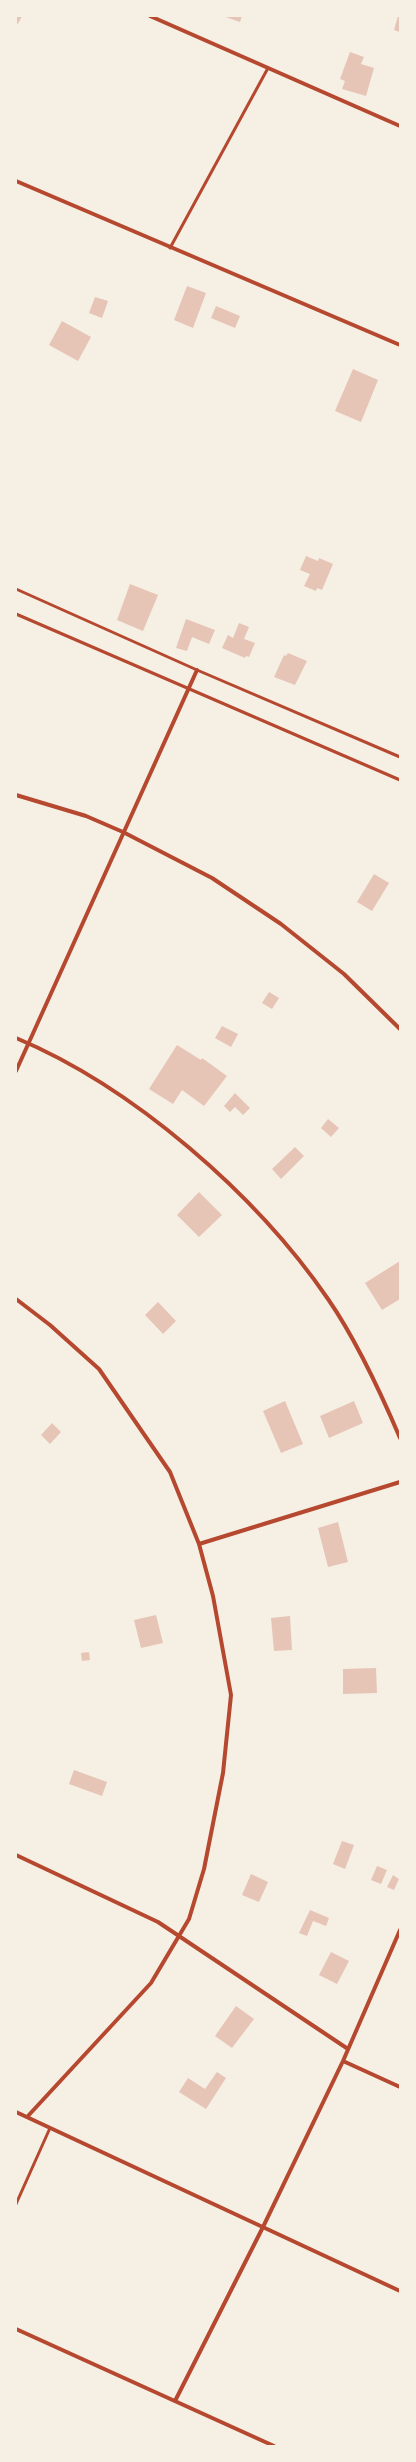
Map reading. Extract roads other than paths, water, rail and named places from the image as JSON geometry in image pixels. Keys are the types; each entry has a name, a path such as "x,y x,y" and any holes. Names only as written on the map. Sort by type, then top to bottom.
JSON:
{"street":[{"path":"150,16 400,126"},
{"path":"16,181 400,345"},
{"path":"16,1071 197,670"},
{"path":"16,795 86,816 123,832 212,878 280,924 344,974 400,1029"},
{"path":"16,1038 29,1043 63,1061 145,1112 245,1200 288,1248 328,1299 386,1406 400,1438"},
{"path":"16,1299 50,1325 99,1369 170,1472 199,1544 213,1596 231,1695 224,1773 205,1862 189,1919 151,1983 27,2117"},
{"path":"199,1544 400,1482"},
{"path":"16,1855 158,1922 180,1934 348,2049"},
{"path":"175,2401 263,2227 343,2061 400,1930"},
{"path":"343,2061 400,2088"},
{"path":"16,2112 400,2291"},
{"path":"16,2329 274,2446"}],"lane":[{"path":"170,248 268,68"},
{"path":"16,589 197,670 400,757"},
{"path":"16,614 400,780"},
{"path":"16,2204 50,2128"}]}
